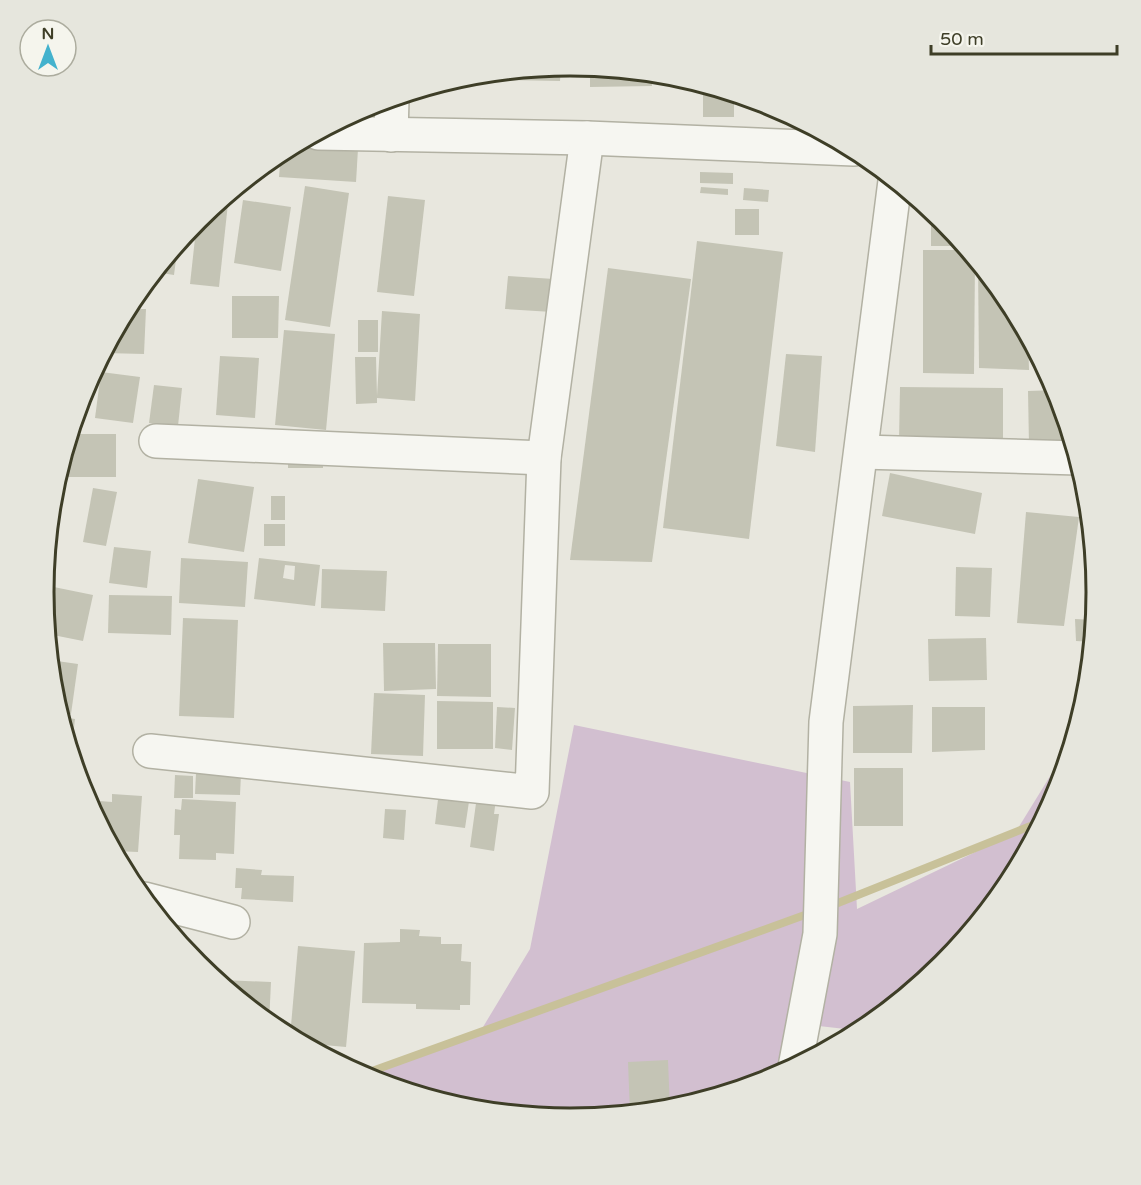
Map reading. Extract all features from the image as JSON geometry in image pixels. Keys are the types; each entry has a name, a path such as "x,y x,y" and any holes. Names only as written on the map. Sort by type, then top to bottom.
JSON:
{"street":[{"path":"391,135 392,108"},
{"path":"334,133 587,138 834,148"},
{"path":"150,751 532,792 544,458 587,138"},
{"path":"797,1057 819,934 826,722 894,190"},
{"path":"156,441 544,458"},
{"path":"861,452 1069,458"},
{"path":"158,903 233,922"}],"shaded area":[{"path":"574,725 850,782 857,909 1015,833 1059,762 1034,821 1018,851 980,907 936,958 885,1002 846,1029 810,1025 809,1051 768,1070 737,1082 671,1099 638,1105 570,1109 503,1105 470,1099 404,1082 372,1069 480,1032 530,949"}],"building":[{"path":"560,76 560,81 507,80 537,77"},
{"path":"590,77 638,80 652,82 652,86 590,87"},
{"path":"703,94 734,102 734,117 703,117"},
{"path":"310,146 358,149 356,182 279,177 280,166"},
{"path":"700,172 733,173 733,184 700,183"},
{"path":"305,186 349,193 330,327 285,320"},
{"path":"701,187 728,189 728,195 700,193"},
{"path":"744,188 769,190 768,202 743,200"},
{"path":"388,196 425,200 414,296 377,292"},
{"path":"243,200 291,207 281,271 234,263"},
{"path":"228,206 219,287 190,284 195,238"},
{"path":"735,209 759,209 759,235 735,235"},
{"path":"931,222 953,246 931,246"},
{"path":"697,241 783,252 749,539 663,528"},
{"path":"923,250 957,250 975,272 974,374 923,373"},
{"path":"176,259 174,275 165,274"},
{"path":"608,268 691,279 652,562 570,560"},
{"path":"508,276 554,279 552,312 505,309"},
{"path":"978,276 1018,334 1029,354 1029,370 979,368"},
{"path":"232,296 279,296 278,338 232,338"},
{"path":"139,309 146,309 144,354 113,353"},
{"path":"382,311 420,314 415,401 377,398 377,403 356,404 355,357 376,357 377,396"},
{"path":"358,320 378,320 378,352 358,352"},
{"path":"284,330 335,334 326,430 275,425"},
{"path":"786,354 822,356 815,452 776,446"},
{"path":"220,356 259,358 255,418 216,415"},
{"path":"103,372 140,377 133,423 95,418 100,379"},
{"path":"154,385 182,388 178,426 149,423"},
{"path":"900,387 1003,388 1003,443 899,441"},
{"path":"1046,390 1065,444 1029,445 1028,391"},
{"path":"79,434 116,434 116,477 68,477"},
{"path":"288,458 323,458 323,468 288,468"},
{"path":"890,473 982,493 975,534 882,516"},
{"path":"198,479 254,487 244,552 188,543"},
{"path":"93,488 117,492 106,546 83,542"},
{"path":"271,496 285,496 285,520 271,520"},
{"path":"1026,512 1079,517 1064,626 1017,623"},
{"path":"264,524 285,524 285,546 264,546"},
{"path":"114,547 151,551 147,588 109,583"},
{"path":"181,558 248,562 245,607 179,603"},
{"path":"259,558 320,565 315,606 254,599","holes":["285,565 295,566 294,580 283,578"]},
{"path":"956,567 992,568 990,617 955,616"},
{"path":"322,569 387,571 385,611 321,608"},
{"path":"54,587 93,595 83,641 56,636"},
{"path":"109,595 172,596 171,635 108,633"},
{"path":"183,618 238,620 234,718 179,716"},
{"path":"1075,619 1086,620 1085,642 1076,641"},
{"path":"986,638 987,680 929,681 928,639"},
{"path":"383,643 435,643 436,689 384,691"},
{"path":"438,644 491,644 491,697 437,696"},
{"path":"58,661 78,664 71,714 64,693"},
{"path":"374,693 425,695 423,756 371,754"},
{"path":"437,701 493,702 493,749 437,749"},
{"path":"913,705 912,753 853,753 853,706"},
{"path":"497,707 515,708 512,750 495,748"},
{"path":"932,707 985,707 985,750 932,752"},
{"path":"70,718 75,719 74,732"},
{"path":"854,768 903,768 903,826 854,826"},
{"path":"196,773 241,774 240,795 195,794"},
{"path":"175,775 193,776 193,798 174,798"},
{"path":"439,791 470,795 465,828 435,824"},
{"path":"112,794 142,796 138,852 123,851 98,801 112,802"},
{"path":"477,796 496,799 494,814 499,814 494,851 470,847"},
{"path":"182,799 236,802 234,854 216,853 216,860 179,859 180,835 174,835 175,809 181,810"},
{"path":"385,809 406,810 404,840 383,838"},
{"path":"236,868 262,870 261,875 294,876 293,902 241,899 242,888 235,888"},
{"path":"400,929 420,930 419,936 441,937 441,944 462,944 461,961 471,962 470,1005 460,1005 460,1010 416,1009 416,1004 362,1003 364,943 400,942"},
{"path":"298,946 355,951 346,1047 321,1045 291,1026"},
{"path":"229,980 271,982 270,1012"},
{"path":"668,1060 670,1099 630,1106 628,1062"}],"waterway":[{"path":"828,907 1032,826"},
{"path":"374,1070 813,912"}]}
